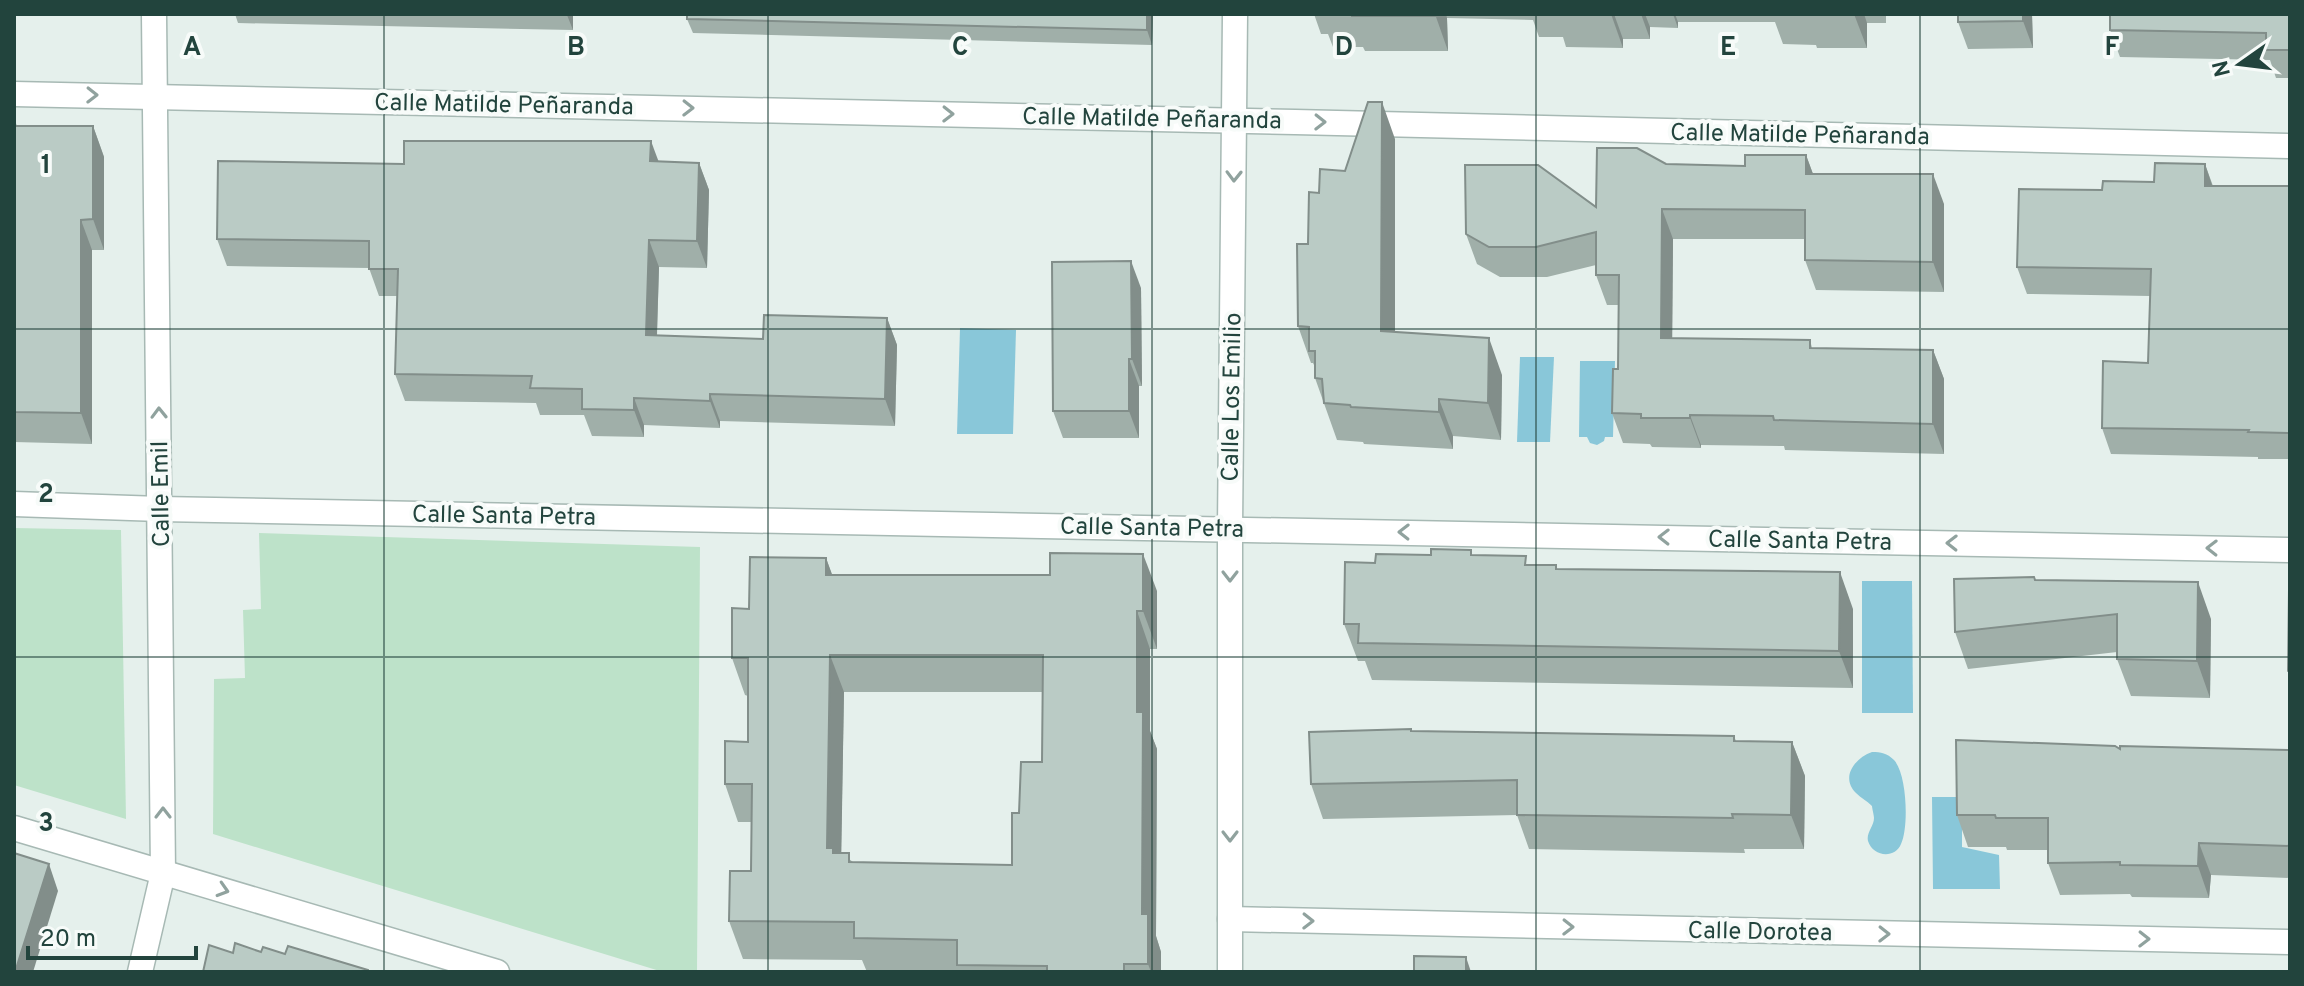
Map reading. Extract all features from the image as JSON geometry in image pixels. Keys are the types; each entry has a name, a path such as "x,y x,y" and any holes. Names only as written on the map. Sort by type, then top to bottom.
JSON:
{"street":[{"name":"Calle Emil","path":"140,972 163,873 154,14"},
{"name":"Calle Los Emilio","path":"1230,972 1235,14"},
{"name":"Calle Matilde Peñaranda","path":"14,94 2290,146"},
{"name":"Calle Santa Petra","path":"14,504 2290,550"},
{"path":"14,828 497,972"},
{"name":"Calle Dorotea","path":"1230,919 2290,942"}],"green space":[{"path":"14,528 121,530 126,819 14,785"},
{"path":"259,533 700,547 697,972 663,972 213,834 214,679 245,678 243,610 261,609"}],"water":[{"path":"960,328 1016,330 1013,434 957,434"},
{"path":"1520,357 1554,357 1550,442 1517,442"},
{"path":"1580,361 1615,361 1613,437 1605,437 1597,445 1590,443 1587,437 1579,437"},
{"path":"1862,581 1912,581 1913,713 1862,713"},
{"path":"1872,752 1884,753 1894,760 1904,788 1904,836 1898,849 1889,854 1874,850 1868,841 1874,821 1872,806 1856,793 1849,781 1855,763"},
{"path":"1932,797 1962,797 1962,847 1999,855 2000,889 1933,889"}],"building":[{"path":"687,14 1147,14 1147,30 687,19"},
{"path":"1435,14 1435,16 1352,16"},
{"path":"1958,14 2023,14 2023,21 1958,22"},
{"path":"2110,14 2290,14 2290,50 2266,50 2266,33 2110,30"},
{"path":"1368,102 1382,102 1381,331 1489,338 1488,403 1439,399 1439,412 1324,403 1322,379 1315,378 1315,351 1309,351 1309,327 1298,326 1297,244 1308,244 1309,192 1319,193 1320,169 1345,171"},
{"path":"14,126 93,126 93,219 81,220 81,413 14,412"},
{"path":"404,141 651,141 650,161 699,163 697,241 649,240 646,335 763,339 764,315 887,318 885,399 710,394 710,401 634,398 634,410 582,409 582,389 530,388 532,376 395,374 398,269 369,269 369,241 217,239 218,161 404,164"},
{"path":"1597,148 1637,148 1666,164 1745,166 1745,155 1806,155 1806,174 1933,174 1933,262 1805,260 1805,210 1662,209 1661,338 1810,340 1810,348 1933,350 1933,424 1774,420 1773,416 1641,418 1641,414 1612,413 1613,369 1618,369 1619,275 1596,275 1596,232 1536,247 1489,247 1466,234 1465,165 1538,165 1596,207"},
{"path":"2155,163 2205,164 2205,186 2290,186 2290,433 2102,428 2103,361 2148,363 2151,269 2017,267 2019,189 2102,190 2103,181 2154,182"},
{"path":"1131,261 1129,411 1053,411 1052,262"},
{"path":"1431,549 1471,550 1471,555 1526,556 1525,565 1556,565 1556,569 1840,572 1839,651 1358,643 1359,624 1344,624 1345,562 1375,563 1376,554 1431,555"},
{"path":"1050,553 1143,554 1143,611 1137,611 1137,712 1143,712 1142,914 1148,914 1148,964 1124,964 1124,972 1047,972 1047,966 957,965 957,940 854,938 854,922 729,921 730,871 751,871 752,784 725,784 725,741 748,742 748,658 732,658 732,608 749,609 750,557 826,558 826,575 1050,575","holes":["830,655 1043,655 1042,762 1021,762 1019,813 1012,813 1012,865 849,862 849,853 833,853 833,848 827,848"]},
{"path":"2034,577 2035,580 2198,582 2197,661 2117,659 2117,614 1955,632 1954,579"},
{"path":"2290,590 2290,672 2288,671"},
{"path":"1411,729 1734,736 1734,741 1792,742 1791,815 1732,814 1733,818 1517,815 1517,780 1311,784 1309,732"},
{"path":"1956,740 2115,746 2120,749 2120,746 2290,750 2290,846 2199,843 2198,866 2120,865 2120,862 2048,863 2048,818 1957,815"},
{"path":"14,853 49,864 15,972 14,972"},
{"path":"235,943 261,952 263,947 285,954 288,946 368,972 203,972 209,945 233,953"},
{"path":"1414,956 1466,957 1466,972 1414,972"}]}
